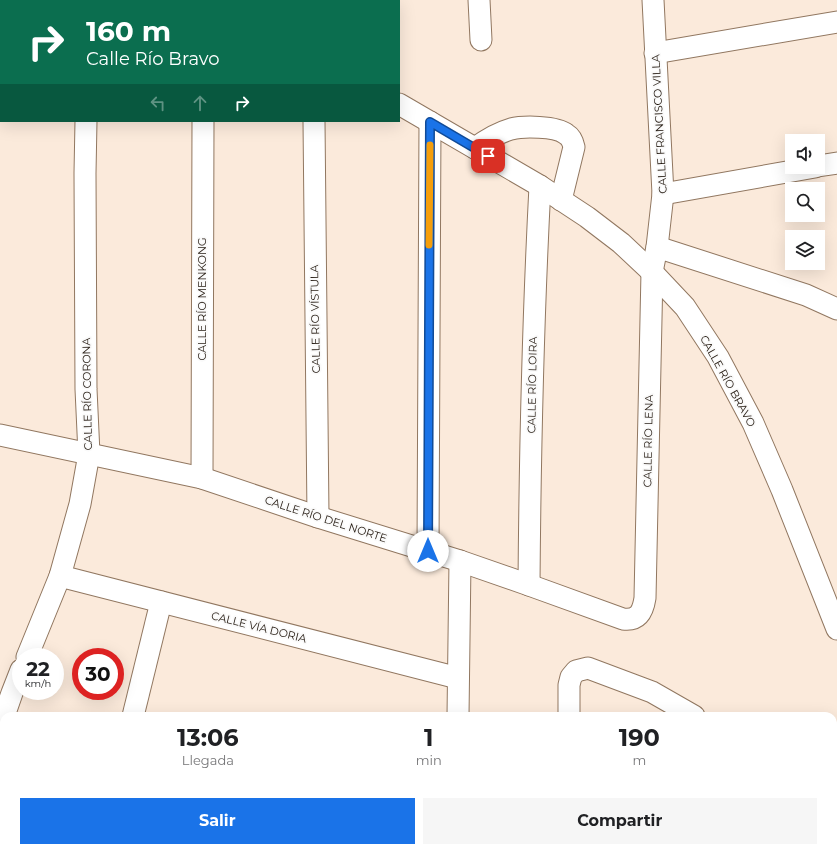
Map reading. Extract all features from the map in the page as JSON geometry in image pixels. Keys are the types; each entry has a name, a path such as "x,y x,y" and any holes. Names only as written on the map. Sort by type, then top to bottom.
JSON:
{"street":[{"path":"479,0 481,40"},
{"name":"CALLE FRANCISCO VILLA","path":"652,272 664,194 653,0"},
{"path":"655,53 837,22"},
{"name":"CALLE RÍO BRAVO","path":"400,105 540,186 587,217 621,243 652,272 685,307 718,357 753,423 782,490 837,628"},
{"name":"CALLE RÍO CORONA","path":"31,648 60,576 80,504 89,454 86,389 84,173 86,122"},
{"name":"CALLE RÍO MENKONG","path":"202,478 203,122"},
{"name":"CALLE RÍO VÍSTULA","path":"314,122 318,517"},
{"path":"428,551 430,122"},
{"path":"475,148 492,137 512,129 530,127 559,130 567,134 572,139 574,147 561,200"},
{"path":"825,165 837,163"},
{"path":"664,194 785,172"},
{"name":"CALLE RÍO LOIRA","path":"529,585 530,432 540,186"},
{"path":"657,247 806,295 837,309"},
{"name":"CALLE RÍO LENA","path":"643,609 645,598 652,272"},
{"name":"CALLE RÍO DEL NORTE","path":"0,434 202,478 318,517 428,551 623,619 631,619 636,617 643,609"},
{"path":"458,712 460,562"},
{"name":"CALLE VÍA DORIA","path":"60,576 458,678"},
{"path":"134,712 162,602"},
{"path":"569,712 569,686 571,677 576,671 588,668 652,692 687,712"},
{"path":"6,712 12,693"}],"slow traffic":[{"path":"429,245 430,145"}],"route":[{"path":"428,551 430,122 488,156"}]}
